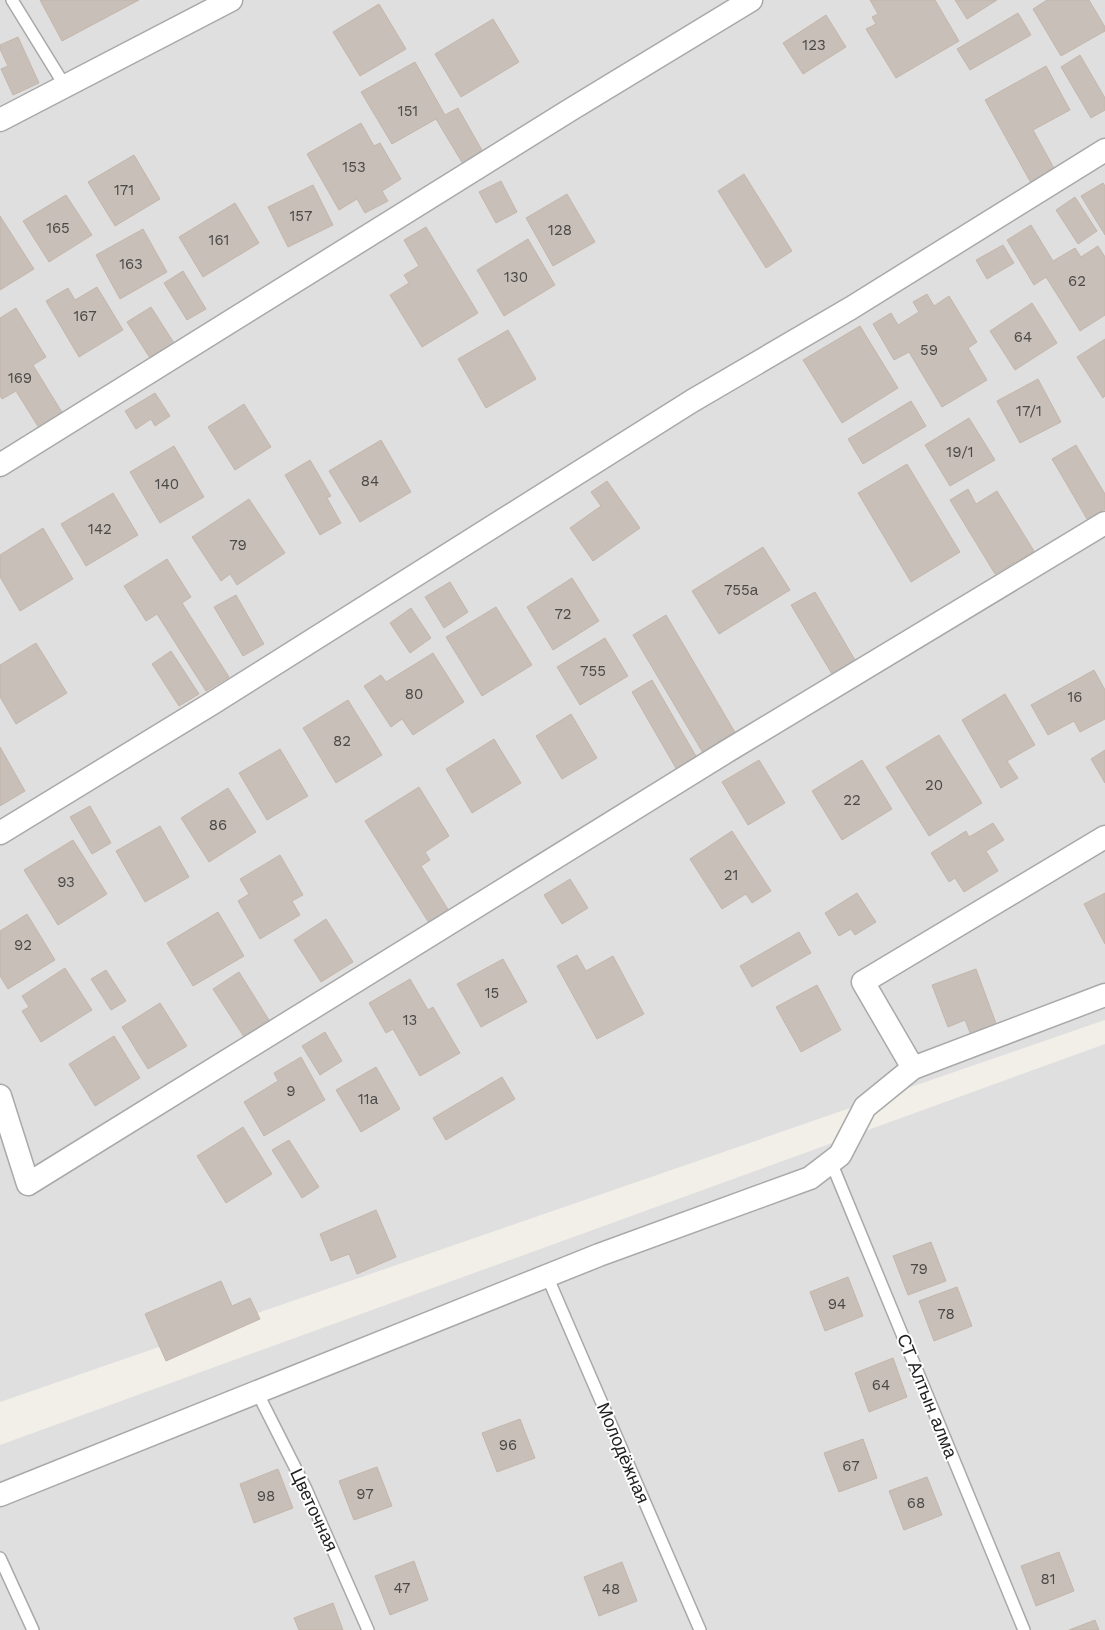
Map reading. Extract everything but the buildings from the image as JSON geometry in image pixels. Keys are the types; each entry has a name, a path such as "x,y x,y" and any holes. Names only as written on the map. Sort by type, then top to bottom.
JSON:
{"street":[{"path":"0,120 231,0"},
{"path":"0,465 553,120 751,0"},
{"path":"0,833 220,699 692,401 851,308 1105,150"},
{"path":"0,1096 28,1184 729,750 1105,523"},
{"path":"913,1068 863,982 1105,838"},
{"path":"0,1495 599,1255 810,1178 840,1155 865,1107 913,1068 1105,995"}],"lane":[{"path":"12,0 65,86"},
{"name":"СТ Алтын алма","path":"831,1162 1024,1630"},
{"name":"Молодёжная","path":"547,1276 700,1630"},
{"name":"Цветочная","path":"257,1392 306,1489 368,1630"},
{"path":"0,1558 33,1630"}],"shaded area":[{"path":"0,0 1105,0 1105,1020 0,1402"},
{"path":"1105,1044 1105,1630 0,1630 0,1445"}]}
